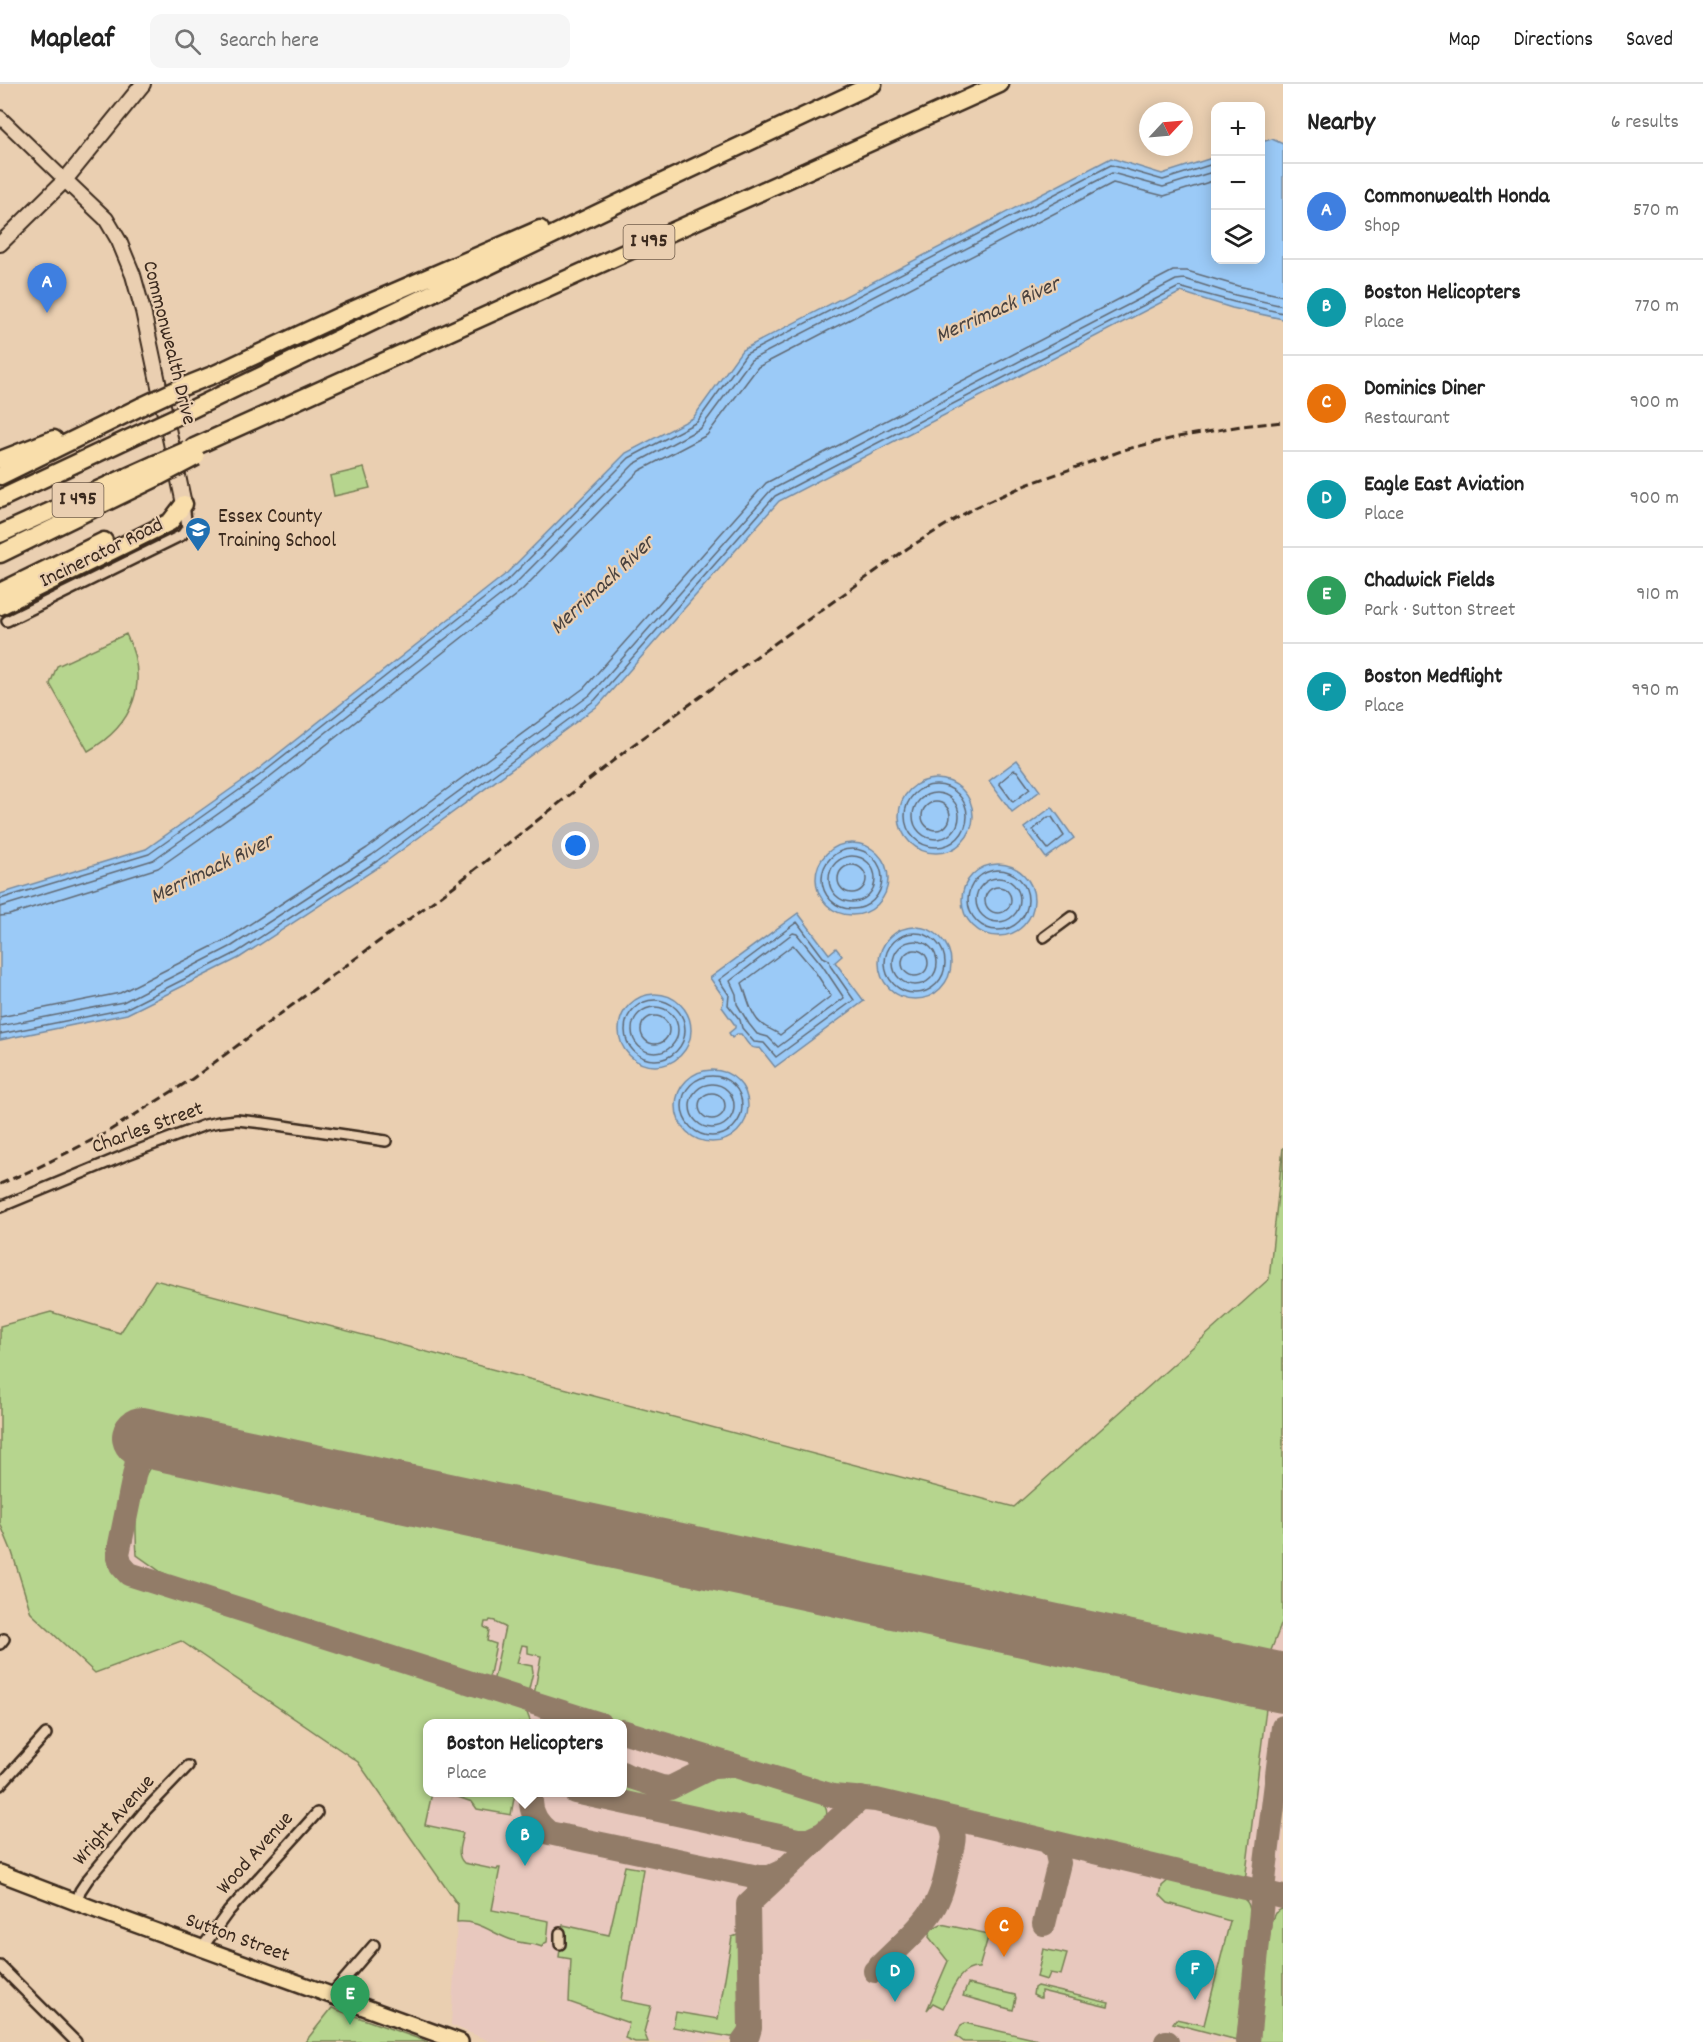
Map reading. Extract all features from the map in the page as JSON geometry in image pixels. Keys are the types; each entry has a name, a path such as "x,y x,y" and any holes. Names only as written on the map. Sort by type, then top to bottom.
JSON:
{"highway":[{"name":"I 495","path":"0,499 873,84"},
{"name":"I 495","path":"0,534 156,470 299,401 1000,84"},
{"path":"0,476 180,388 348,312 540,229 648,189"},
{"path":"0,460 142,406"},
{"path":"0,554 156,470"},
{"path":"0,592 184,504"},
{"path":"0,606 170,522 184,504"},
{"name":"Sutton Street","path":"0,1873 460,2042"}],"main road":[{"path":"0,243 14,232 64,180 143,84"},
{"name":"Commonwealth Drive","path":"64,180 106,219 119,241 133,275 143,311 184,504"}],"street":[{"path":"2,122 64,180"},
{"path":"0,228 14,232"},
{"name":"Commonwealth Drive","path":"182,535 187,528 184,504"},
{"name":"Incinerator Road","path":"7,621 182,535"},
{"path":"1044,937 1071,917"},
{"name":"Charles Street","path":"0,1207 139,1150 219,1122 237,1120 264,1123 386,1141"},
{"path":"0,1785 46,1734"},
{"name":"Wright Avenue","path":"77,1903 80,1891 88,1879 144,1812 188,1766"},
{"name":"Wood Avenue","path":"202,1948 228,1912 317,1813"},
{"path":"560,1933 560,1944"},
{"path":"331,1995 374,1945"},
{"path":"0,1966 70,2040"}],"shaded area":[{"path":"1283,1147 1283,2042 492,2042 451,2025 458,1905 358,1762 181,1641 95,1673 31,1613 12,1552 0,1523 0,1326 51,1312 120,1333 155,1280 1014,1507 1269,1279"}],"green space":[{"path":"364,468 370,488 334,496 330,476"},
{"path":"126,634 137,669 137,685 133,701 127,715 117,728 88,751 50,684 57,666"},
{"path":"1283,1147 1283,1620 1268,1658 141,1413 111,1550 114,1564 125,1578 143,1586 517,1703 526,1710 529,1719 423,1719 423,1797 431,1797 425,1825 463,1833 459,1853 464,1863 497,1870 500,1868 492,1910 549,1921 547,1942 542,1947 518,1942 473,1923 457,1922 458,1905 358,1762 181,1641 95,1673 31,1613 12,1552 0,1523 0,1326 51,1312 120,1333 155,1280 1014,1507 1269,1279"},
{"path":"155,1461 1267,1700 1245,1881 914,1802 825,1786 627,1724 627,1719 611,1719 534,1695 541,1656 528,1653 528,1646 522,1645 517,1663 532,1666 533,1672 528,1693 496,1682 494,1678 505,1627 495,1621 485,1622 484,1627 489,1630 487,1641 496,1644 487,1680 177,1579 161,1572 137,1555 136,1518 139,1493"},
{"path":"725,1770 822,1802 827,1812 822,1825 807,1832 627,1793 627,1783 672,1796"},
{"path":"458,1797 514,1797 511,1815 477,1809 472,1802"},
{"path":"625,1866 643,1869 621,2000 651,2006 644,2032 648,2042 635,2042 625,2038 629,2023 569,2002 571,1959 559,1957 563,1925 609,1935"},
{"path":"1170,1879 1233,1893 1249,1905 1251,1915 1237,2040 1173,2023 1176,2019 1204,2025 1230,1921 1168,1903 1160,1895 1162,1886"},
{"path":"1283,1908 1283,2042 1258,2042 1271,1922 1275,1913"},
{"path":"941,1924 989,1934 979,1968 966,1971 956,1981 943,2008 933,2003 927,2010 948,1961 929,1937 931,1929"},
{"path":"740,1934 742,2031 731,2037 673,2027 676,2012 718,2019 732,1937"},
{"path":"1043,1949 1067,1954 1061,1975 1050,1973 1047,1980 1037,1977"},
{"path":"968,1984 1015,1995 1013,2010 963,1996"},
{"path":"1037,1986 1109,2003 1108,2007 1041,1991 1041,1998 1039,1998 1033,1995 1034,1988"},
{"path":"332,2008 428,2042 305,2042"},
{"path":"965,2023 1039,2042 964,2042 956,2036 961,2025"}],"water":[{"name":"Merrimack River","path":"1272,139 1283,144 1283,319 1232,308 1181,292 779,501 599,705 380,866 239,958 127,1014 0,1040 0,894 146,849 255,772 507,573 626,453 693,418 742,350 1111,158 1162,174 1211,158 1211,264 1265,264 1265,141"},
{"path":"1017,760 1040,791 1012,812 989,781"},
{"path":"936,779 950,782 962,790 970,802 973,816 970,830 962,842 950,850 936,853 922,850 910,842 902,830 899,816 902,802 910,790 922,782"},
{"path":"1052,807 1074,838 1046,858 1024,828"},
{"path":"852,843 866,846 878,853 885,865 888,879 885,893 878,905 866,912 852,915 838,912 826,905 819,893 816,879 819,865 826,853 838,846"},
{"path":"998,864 1018,870 1028,880 1034,900 1028,920 1018,930 998,936 978,930 968,920 962,900 968,880 978,870"},
{"path":"798,913 829,954 836,948 842,956 835,962 864,1001 775,1067 760,1048 751,1046 741,1034 732,1038 729,1033 735,1025 722,1007 724,998 710,978"},
{"path":"915,927 935,933 945,943 951,963 945,983 935,993 915,999 895,993 885,983 879,963 885,943 895,933"},
{"path":"655,994 669,997 681,1004 688,1016 691,1030 688,1044 681,1056 669,1063 655,1066 641,1063 629,1056 622,1044 619,1030 622,1016 629,1004 641,997"},
{"path":"712,1070 732,1076 742,1086 748,1106 742,1126 732,1136 712,1142 692,1136 682,1126 676,1106 682,1086 692,1076"}],"taxiway":[{"path":"142,1437 118,1554 121,1565 129,1574 584,1719"},
{"path":"1248,2042 1265,1871 1283,1727"},
{"path":"627,1733 833,1796 876,1800 1283,1897"},
{"path":"627,1776 670,1788 714,1766 730,1765"},
{"path":"531,1797 534,1815 549,1833 758,1877 770,1877 781,1872"},
{"path":"598,1797 798,1840 809,1840 822,1834"},
{"path":"743,2042 750,2028 748,1904 861,1798"},
{"path":"875,1971 921,1925 939,1898 953,1843 952,1827 945,1817"},
{"path":"1044,1924 1059,1863 1056,1850 1047,1841"}],"runway":[{"path":"142,1437 1283,1683"}],"railway":[{"path":"0,1184 104,1134 192,1079 454,886 633,745 908,548 972,509 1026,485 1127,449 1241,426 1283,422"}],"place":[{"name":"Commonwealth Honda","path":"47,313"},
{"name":"Essex County Training School","path":"198,553"},
{"name":"Boston Helicopters","path":"525,1866"},
{"name":"Dominics Diner","path":"1004,1957"},
{"name":"Boston Medflight","path":"1195,2000"},
{"name":"Eagle East Aviation","path":"895,2002"},
{"name":"Chadwick Fields","path":"350,2025"}]}
